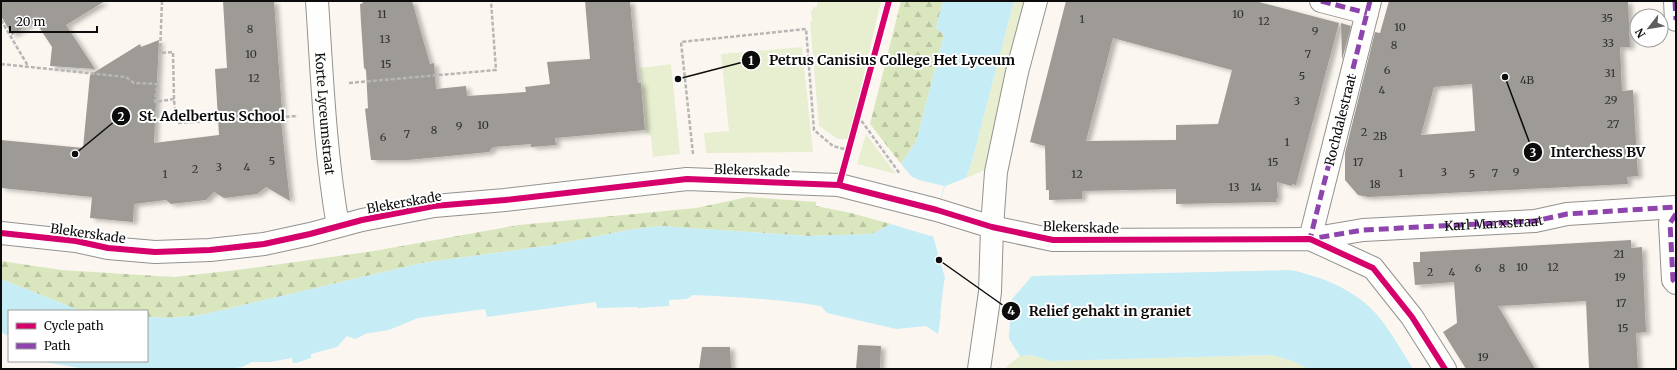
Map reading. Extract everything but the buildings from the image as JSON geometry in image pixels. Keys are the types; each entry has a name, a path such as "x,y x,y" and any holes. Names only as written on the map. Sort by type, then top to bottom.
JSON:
{"street":[{"name":"Korte Lyceumstraat","path":"317,1 324,114 332,193 338,226"},
{"path":"979,369 990,292 992,227 996,172 1017,72 1036,1"},
{"path":"1320,1 1368,7"},
{"path":"1675,1 1676,20"},
{"name":"Rochdalestraat","path":"1310,239 1368,7"},
{"name":"Blekerskade","path":"1,233 76,241 108,248 155,252 210,250 264,244 338,226 434,206 695,179 839,185 937,210 992,227 1053,240 1310,239 1373,268 1412,317 1445,369"},
{"name":"Karl Marxstraat","path":"1310,239 1363,230 1535,221 1567,214 1676,207"},
{"path":"1676,214 1670,223 1673,280 1676,283"}],"path":[{"path":"162,1 160,53 173,52 176,123 324,114"},
{"path":"322,85 496,70 491,1"},
{"path":"1,20 28,66"},
{"path":"695,179 681,42 806,29 814,130 834,146 848,150"},
{"path":"1,64 126,77 134,84 157,84 155,102 174,99"},
{"path":"856,123 860,108"},
{"path":"858,116 901,175 900,200"},
{"path":"839,185 850,144"}],"green space":[{"path":"881,1 849,139 838,139 819,126 810,22 812,22 811,11 813,10 813,7 817,7 817,2"},
{"path":"901,1 943,1 936,28 944,35 916,142 901,164 870,124"},
{"path":"1014,1 1028,1 985,170 966,178 972,161"},
{"path":"802,47 813,152 706,153 704,133 729,131 721,54"},
{"path":"671,64 680,154 653,157 651,136 647,134 646,131 640,68"},
{"path":"866,134 896,174 857,164"},
{"path":"748,197 816,202 816,206 851,213 891,224 872,234 808,236 659,226 628,230 553,245 422,263 201,315 170,318 148,317 148,310 76,309 1,279 1,261 62,270 174,277 374,251 519,225 696,208"},
{"path":"1031,355 1051,361 1271,355 1293,361 1308,369 1007,369 1006,367 1020,356"}],"water":[{"path":"943,1 1014,1 972,161 966,178 945,186 930,235 933,236 945,278 944,282 1012,299 1032,276 1291,270 1330,282 1353,294 1364,302 1383,322 1413,369 1308,369 1293,361 1271,355 1051,361 1031,355 1020,356 1009,339 1009,334 941,315 938,334 926,326 896,329 827,313 821,306 773,300 693,295 687,299 669,300 669,306 597,308 596,302 487,317 485,309 418,318 389,330 364,334 355,339 347,336 337,347 311,354 311,358 296,363 293,363 292,358 270,362 252,362 242,367 228,369 86,369 44,362 148,362 148,317 170,318 201,315 422,263 553,245 628,230 659,226 808,236 872,234 891,224 901,227 916,178 912,177 901,164 916,142 944,35 936,28"},
{"path":"1,279 76,309 84,310 8,310 8,336 1,332"}],"pier":[{"path":"915,179 944,186 931,236 900,227"},
{"path":"944,282 1012,297 1009,335 940,315"}],"marked path":[{"path":"1321,1 1367,13"},
{"path":"1370,1 1310,239 1363,230 1535,221 1567,214 1676,207"},
{"path":"1675,1 1676,20"},
{"path":"1676,214 1670,223 1673,280 1676,283"}],"cycle path":[{"path":"839,185 889,1"},
{"path":"1,233 76,241 108,248 155,252 210,250 264,244 310,234 362,220 434,206 505,200 687,179 839,185 937,210 992,227 1053,240 1310,239 1373,268 1412,317 1445,369"}],"place":[{"name":"Interchess BV","path":"1505,77"},
{"name":"Petrus Canisius College Het Lyceum","path":"678,79"},
{"name":"St. Adelbertus School","path":"75,154"},
{"name":"Relief gehakt in graniet","path":"939,260"}]}
